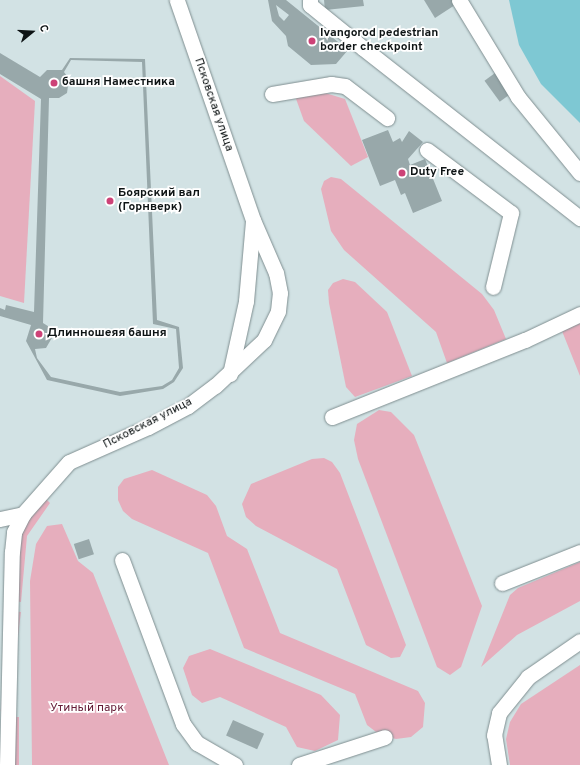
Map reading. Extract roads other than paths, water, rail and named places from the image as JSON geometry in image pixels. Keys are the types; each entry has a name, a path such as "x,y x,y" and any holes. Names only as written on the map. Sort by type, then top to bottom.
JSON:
{"street":[{"name":"Псковская улица","path":"7,765 12,552 14,532 23,514 69,462 188,406 230,374 264,340 275,323 280,302 276,273 253,220 177,0"},
{"path":"310,0 310,5 363,48 580,218"},
{"path":"459,0 469,7 518,97 580,173"},
{"path":"272,94 331,84 344,86 387,118"},
{"path":"427,150 511,213 493,287"},
{"path":"230,374 246,301 253,220"},
{"path":"332,417 525,340 580,314"},
{"path":"0,519 23,514"},
{"path":"502,583 580,552"},
{"path":"122,560 183,724 197,743 235,765"},
{"path":"499,765 494,735 499,713 528,677 580,641"},
{"path":"299,765 385,737"}],"water":[{"path":"509,0 580,0 580,123 541,84 519,45"}],"place":[{"name":"Ivangorod pedestrian border checkpoint","path":"312,41"},
{"name":"башня Наместника","path":"54,83"},
{"name":"Duty Free","path":"402,173"},
{"name":"Боярский вал (Горнверк)","path":"110,201"},
{"name":"Длинношеяя башня","path":"39,334"}],"park label":[{"name":"Утиный парк","path":"87,709"}]}
